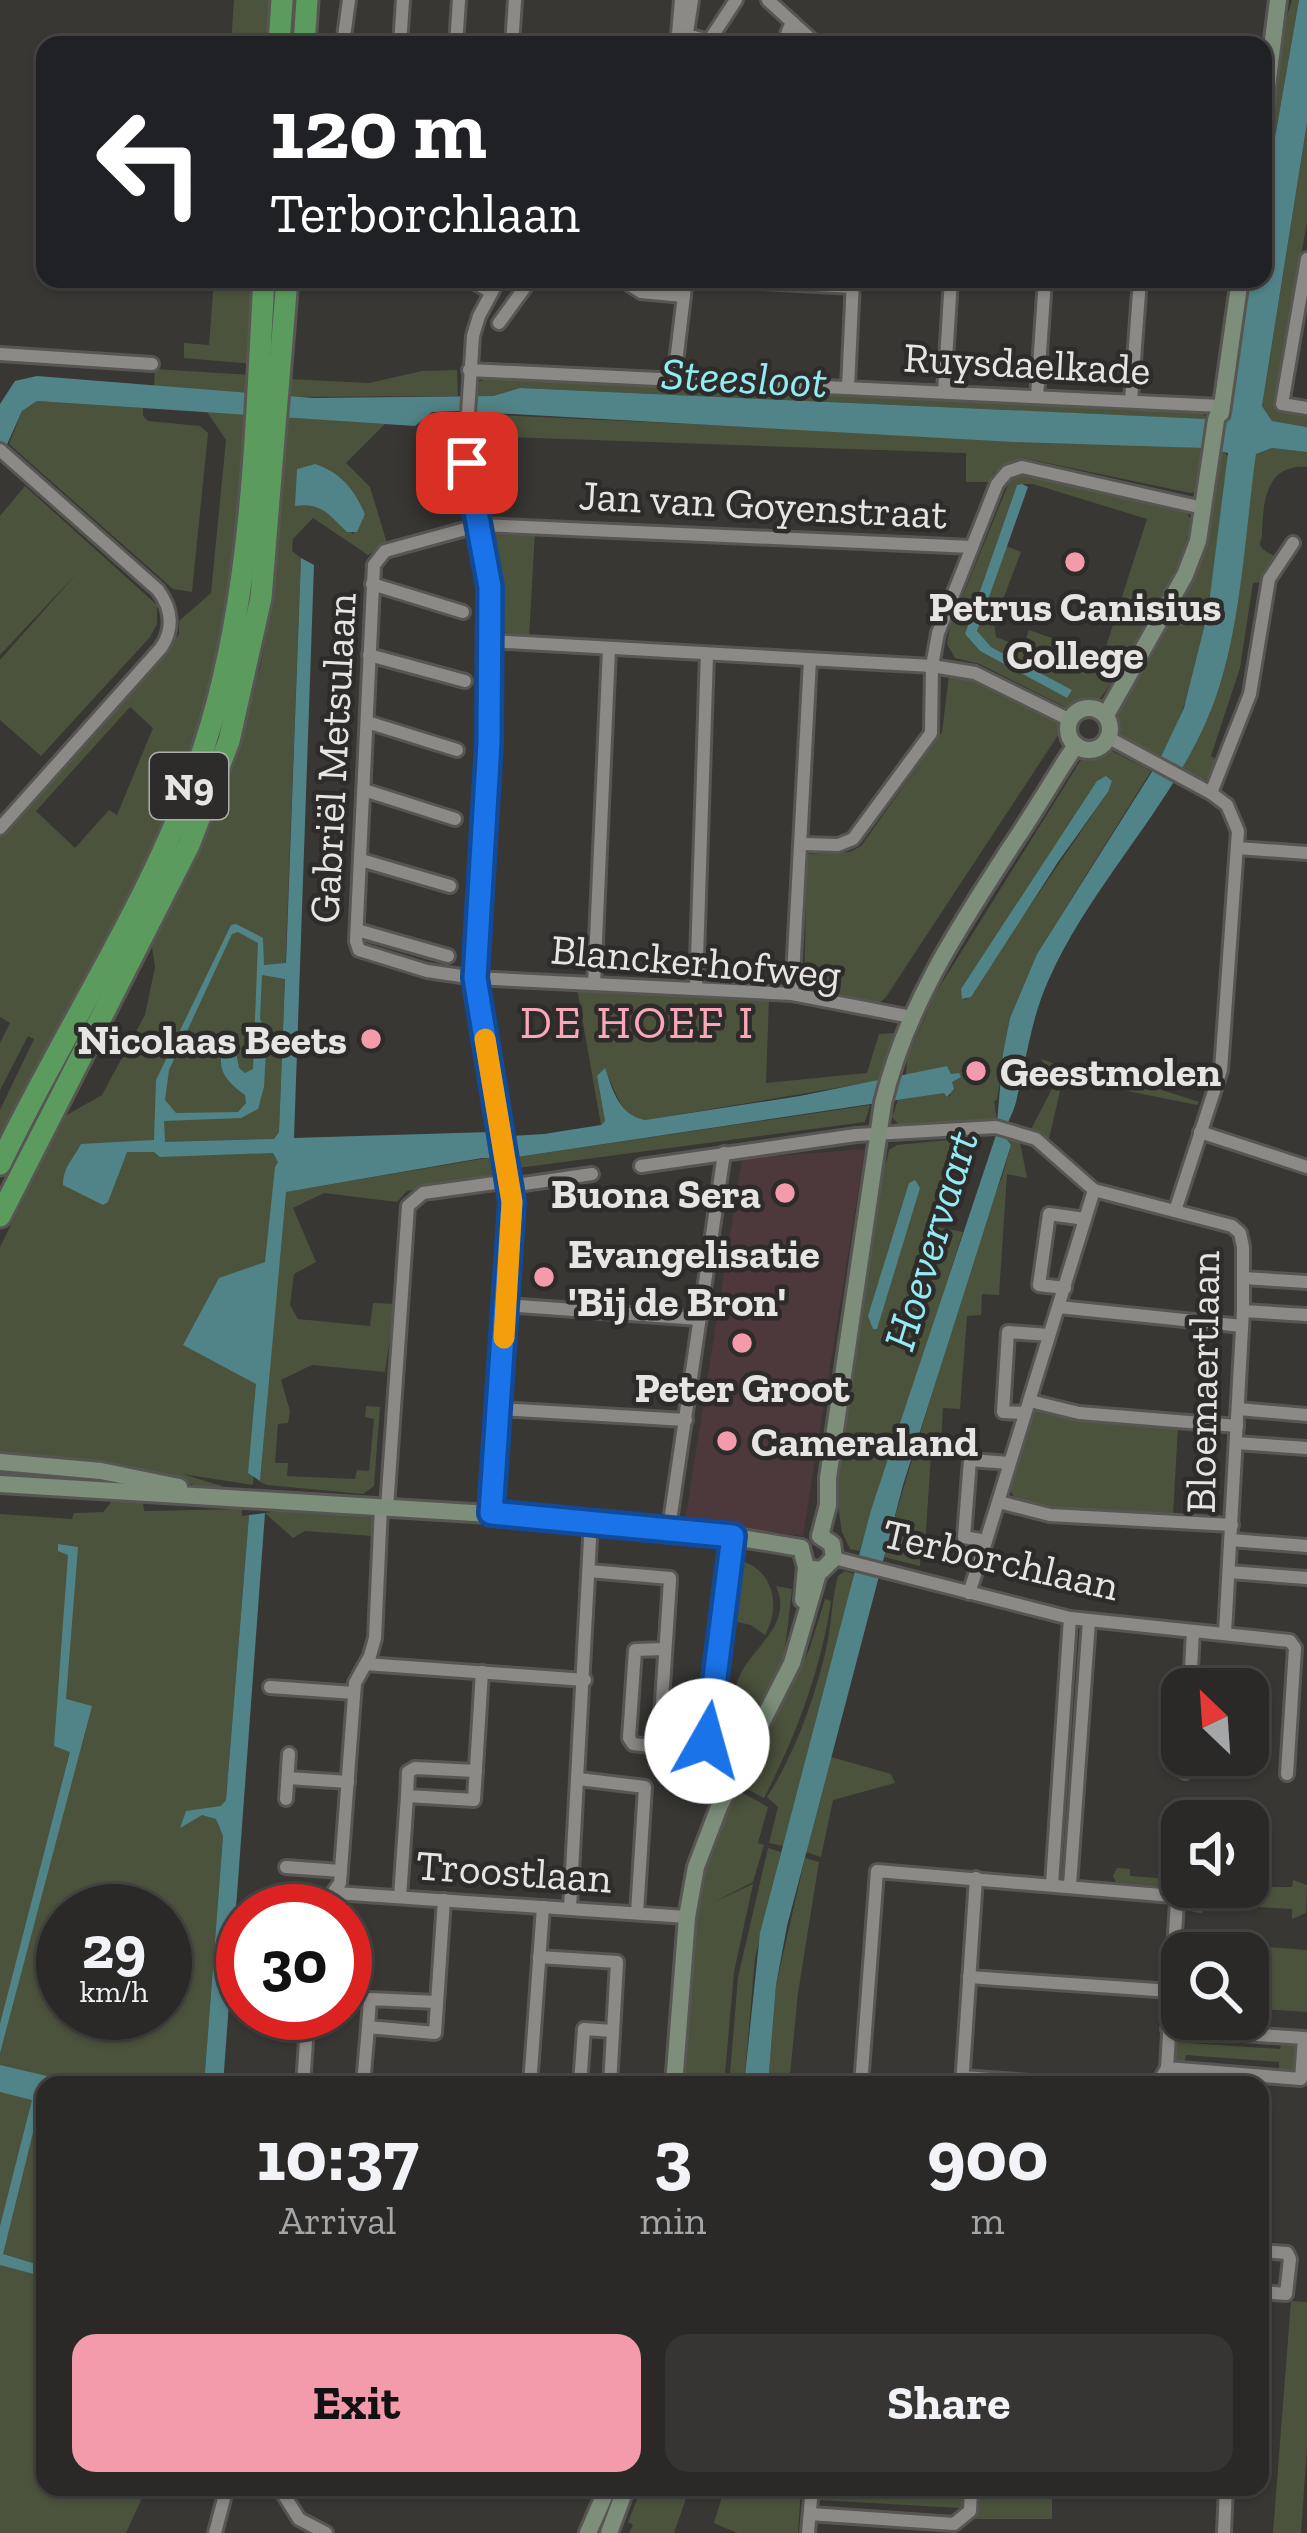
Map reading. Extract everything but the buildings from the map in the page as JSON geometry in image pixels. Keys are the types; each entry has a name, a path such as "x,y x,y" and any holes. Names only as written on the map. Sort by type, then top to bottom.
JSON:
{"highway":[{"path":"280,36 282,0"},
{"path":"305,36 307,0"},
{"name":"N9","path":"266,288 270,366"},
{"name":"N9","path":"0,1216 189,845 234,722 261,598 266,416 284,288"},
{"name":"N9","path":"0,1164 169,836 204,750 237,615 266,416"},
{"name":"N9","path":"124,995 130,961"},
{"name":"N9","path":"40,1132 69,1099"}],"street":[{"path":"344,36 349,0"},
{"path":"401,36 403,0"},
{"path":"457,36 459,0"},
{"path":"513,36 515,0"},
{"path":"682,0 682,36"},
{"path":"683,36 692,0"},
{"path":"712,36 736,0"},
{"path":"768,0 807,36"},
{"path":"1272,42 1278,0"},
{"path":"789,36 792,22"},
{"path":"1307,260 1301,330 1282,404 1307,408"},
{"path":"484,288 491,292"},
{"path":"491,1513 510,1183 475,978 490,641 489,572 467,463 467,413 479,316 493,288"},
{"path":"499,323 524,288"},
{"path":"635,288 683,296"},
{"path":"674,379 684,288"},
{"path":"848,387 852,288"},
{"path":"944,392 950,288"},
{"path":"1037,397 1044,288"},
{"path":"1130,401 1139,288"},
{"path":"1102,713 1114,685 1124,678 1184,575 1198,541 1239,288"},
{"path":"0,354 152,364"},
{"name":"Ruysdaelkade","path":"469,370 1130,401 1220,415"},
{"path":"0,828 161,648 170,623 158,590 2,452"},
{"path":"802,844 838,845 853,839 931,733 932,666 938,633 997,484 1006,472 1018,466 1205,499"},
{"name":"Jan van Goyenstraat","path":"480,525 972,548"},
{"name":"Gabriël Metsulaan","path":"475,978 427,971 361,951 357,930 377,557 480,525"},
{"path":"1211,793 1250,694 1269,579 1293,543"},
{"path":"372,584 463,612"},
{"path":"490,641 932,666 975,673 1070,720"},
{"path":"594,984 609,649"},
{"path":"696,988 707,654"},
{"path":"369,655 465,681"},
{"path":"792,994 810,660"},
{"path":"1079,711 1102,713 1110,723 1108,738 1097,749 1079,747 1069,734 1070,720 1079,711"},
{"path":"367,722 457,750"},
{"path":"1108,738 1211,793 1232,812 1238,830 1221,1070 1175,1211"},
{"path":"820,1536 890,1078 911,1017 953,936 1079,747"},
{"path":"364,790 455,819"},
{"path":"1237,848 1307,853"},
{"path":"361,860 450,886"},
{"path":"357,930 448,956"},
{"name":"Blanckerhofweg","path":"475,978 792,994 911,1017"},
{"name":"Bloemaertlaan","path":"641,1166 879,1135 1001,1128 1036,1139 1094,1190 1232,1226 1240,1233 1243,1318 1225,1633"},
{"path":"1200,1132 1307,1167"},
{"path":"669,1528 724,1153"},
{"path":"338,1884 356,1679 366,1664 375,1630 408,1206 422,1193 592,1174"},
{"path":"969,1593 1094,1190"},
{"path":"1065,1288 1039,1286 1049,1214 1085,1219"},
{"path":"1243,1278 1307,1282"},
{"path":"506,1305 699,1319"},
{"path":"1059,1306 1243,1318 1307,1316"},
{"path":"1049,1335 1008,1333 1003,1412 1028,1407 1238,1426"},
{"path":"499,1409 686,1420"},
{"path":"1238,1409 1307,1414"},
{"path":"1236,1443 1307,1448"},
{"path":"986,1541 964,1538 970,1460 1009,1463"},
{"path":"0,1462 101,1471 202,1495"},
{"path":"0,1484 669,1528 801,1548 820,1565"},
{"path":"999,1502 1050,1515 1231,1532 1307,1546"},
{"path":"570,1908 591,1521"},
{"path":"665,1649 637,1648 629,1738 633,1744 696,1750 706,1745 733,1536"},
{"path":"675,2076 692,1882 709,1830 792,1663 820,1565 832,1544 820,1536 806,1540 801,1548"},
{"name":"Terborchlaan","path":"820,1565 857,1563 1089,1622 1283,1639 1295,1648 1287,1774"},
{"path":"589,1571 670,1578 659,1747"},
{"path":"1228,1572 1307,1578"},
{"path":"1052,1883 1070,1618"},
{"path":"1070,1885 1089,1622"},
{"path":"1191,1668 1193,1630"},
{"path":"366,1664 585,1680"},
{"path":"407,1796 474,1800 482,1672"},
{"path":"270,1687 354,1693"},
{"path":"286,1799 290,1754"},
{"path":"400,1897 408,1772 415,1768 476,1771"},
{"path":"288,1778 348,1782"},
{"path":"579,1779 645,1786 637,1912"},
{"path":"286,1867 341,1871"},
{"path":"862,2076 878,1871 1168,1892 1177,1900 1175,1932"},
{"path":"962,2076 976,1878"},
{"name":"Troostlaan","path":"372,1895 687,1917"},
{"path":"372,2027 435,2033 444,1900"},
{"path":"531,2076 543,1907"},
{"path":"539,1957 617,1962 610,2076"},
{"path":"969,1977 1161,1990"},
{"path":"372,1999 436,2002"},
{"path":"581,2076 584,2029 613,2031"},
{"path":"1269,2036 1304,2038 1300,2079 1269,2076"},
{"path":"304,2076 306,2040"},
{"path":"364,2076 367,2040"},
{"path":"1162,2076 1168,2040"},
{"path":"1167,2068 1264,2076"},
{"path":"1269,2252 1287,2253 1290,2259 1286,2294 1269,2292"},
{"path":"215,2533 225,2496"},
{"path":"285,2496 299,2519 326,2533"},
{"path":"588,2533 604,2496"},
{"path":"609,2533 623,2496"},
{"path":"808,2533 811,2496"},
{"path":"810,2513 871,2526 954,2524 970,2511 971,2496"},
{"path":"1224,2533 1226,2496"},
{"path":"960,2521 973,2533"}],"shaded area":[{"path":"865,1149 803,1536 685,1521 742,1159"}],"green space":[{"path":"234,0 276,0 274,36 232,36"},
{"path":"1292,0 1299,0 1272,154 1272,90"},
{"path":"1307,123 1307,222 1276,406 1307,416 1307,427 1272,421 1262,406"},
{"path":"213,288 257,288 253,364 184,358 184,343 209,345"},
{"path":"155,369 251,375 250,394 154,386"},
{"path":"457,370 458,396 287,397 289,379 369,383 422,371"},
{"path":"490,376 1202,409 1206,419 520,388 478,396 479,382"},
{"path":"37,401 143,408 148,421 200,426 208,433 192,592 173,589 9,444 22,411"},
{"path":"207,412 248,414 229,620 199,740 133,896 0,1144 0,1110 34,1039 28,1036 0,1090 0,1043 10,1023 0,1017 0,836 163,654 179,634 179,621 211,593 226,440","holes":["130,707 153,728 117,815 109,810 75,848 36,811"]},
{"path":"478,414 1202,448 1196,492 1190,493 1024,458 994,472 989,482 966,482 966,453 479,436"},
{"path":"286,417 385,424 346,463 370,487 387,543 368,555 313,518 293,539 292,551 301,558 279,1132 274,1139 278,1162 268,1235 253,1485 182,1474 222,1486 222,1490 106,1463 0,1454 0,1247 65,1116 102,1095 145,1015 155,967 152,947 201,848 260,667 278,534","holes":["315,464 339,478 356,497 365,514 353,534 311,503 297,469"]},
{"path":"1272,448 1307,452 1307,467 1282,472 1269,488 1260,544 1275,556 1265,582 1253,583 1240,668 1211,756 1219,761 1208,779 1196,779 1181,770 1210,713 1228,651 1256,454"},
{"path":"1221,450 1229,457 1201,650 1160,759 1121,738 1118,713 1176,607 1200,548"},
{"path":"1021,471 1183,508 1192,521 1165,592 1128,658 1099,700 1071,710 980,664 955,658 947,644 1010,480","holes":["1033,484 1147,519 1103,656 1029,630 1023,647 996,637 994,623 1021,552 1006,546 978,634 991,647 1071,690 1067,698 980,651 965,634 1017,485"]},
{"path":"25,486 157,605 157,624 150,637 41,756 0,720 0,660 78,572 0,655 0,516"},
{"path":"493,531 535,532 529,638 508,635 499,626 487,538"},
{"path":"949,675 978,677 1064,726 886,997 879,1003 804,989 807,854 850,852 861,846 942,732"},
{"path":"1110,750 1151,771 1037,954 1010,1018 994,1101 997,1120 900,1126 892,1117 898,1100 945,1092 950,1096 947,1066 906,1075 907,1058 935,994 1084,755","holes":["1101,778 1108,792 965,1001 962,989"]},
{"path":"577,989 769,998 766,1083 867,1073 879,1034 894,1033 878,1081 646,1120 625,1109 608,1077 597,1076 605,1121 601,1125"},
{"path":"1042,1059 1086,1077 1159,1089 1199,1102 1063,1078 1049,1139 1030,1131 1052,1089"},
{"path":"870,1105 865,1122 518,1168 517,1157"},
{"path":"1004,1136 1020,1142 1027,1178 1007,1174 999,1295 982,1294 981,1315 967,1316 960,1409 943,1408 941,1442 932,1442 920,1566 884,1557 890,1532 897,1530 892,1526 984,1222 1002,1177 1011,1145"},
{"path":"957,1139 932,1226 963,1232 860,1551 850,1549 842,1532 834,1480 881,1162 886,1163 889,1150 897,1145"},
{"path":"493,1157 492,1174 407,1191 397,1202 324,1193 293,1208 316,1262 294,1274 290,1305 298,1319 370,1326 373,1303 395,1304 385,1372 312,1365 281,1380 290,1411 288,1423 278,1424 275,1463 288,1463 287,1476 355,1479 357,1470 369,1471 374,1419 365,1417 366,1406 380,1407 374,1486 363,1494 260,1482 285,1192"},
{"path":"1036,1409 1085,1422 1178,1427 1173,1515 1047,1509 1014,1497 1008,1487 1031,1412"},
{"path":"113,1500 143,1503 144,1511 242,1509 242,1516 249,1515 226,1800 217,1822 223,1836 205,2076 36,2076 36,2496 143,2496 126,2533 0,2533 0,1514 72,1519 74,1513 103,1512"},
{"path":"282,1510 372,1518 372,1536 305,1531 293,1538 265,1513"},
{"path":"736,1560 759,1570 771,1589 773,1612 765,1635 751,1625 728,1620"},
{"path":"845,1571 854,1574 783,1846 769,1843 778,1807 767,1797 812,1701 838,1576"},
{"path":"776,1586 792,1589 783,1667 737,1758 720,1750 734,1717 734,1693 741,1673 779,1615"},
{"path":"825,1599 831,1601 814,1677 764,1798 743,1787 767,1747 766,1734 809,1650"},
{"path":"831,1757 891,1774 895,1783 833,1800 821,1857 806,1852"},
{"path":"734,1788 768,1807 753,1882 712,1903 753,1884 734,1972 725,2076 679,2076 691,1915 703,1860"},
{"path":"768,1848 781,1852 755,1958 745,2076 730,2076 738,1977"},
{"path":"805,1858 819,1862 790,2076 769,2076 776,1985"},
{"path":"1117,1868 1130,1869 1130,1876 1161,1878 1161,1886 1116,1882"},
{"path":"1293,1880 1307,1885 1306,1913 1292,1919 1292,1909 1269,1908 1269,1887 1292,1887"},
{"path":"1269,1947 1307,1950 1307,2012 1269,2009"},
{"path":"1177,2040 1280,2049 1282,2041 1298,2045 1297,2070 1279,2073 1279,2062 1186,2055 1184,2066 1179,2066 1172,2053"},
{"path":"1291,2301 1307,2302 1307,2447 1301,2533 1273,2533"},
{"path":"638,2496 687,2496 674,2533 629,2533 633,2525 628,2522"},
{"path":"722,2496 800,2496 798,2533 737,2533 714,2523"},
{"path":"818,2496 965,2496 961,2508 817,2500"},
{"path":"982,2496 1052,2496 1052,2519 974,2519"}],"water":[{"path":"1299,0 1307,0 1307,123 1262,406 1272,421 1307,427 1307,452 1272,448 1256,454 1234,625 1218,692 1189,756 1085,913 1043,994 1005,1131 1011,1145 903,1485 787,1926 776,1985 769,2076 745,2076 760,1933 871,1510 996,1135 1010,1018 1037,954 1160,759 1184,708 1208,612 1228,453 1203,448 458,411 432,412 415,426 37,401 22,411 0,460 0,404 15,381 37,376 313,398 493,396 520,388 1230,420 1249,288 1272,288 1272,154"},
{"path":"315,464 339,477 356,497 365,514 357,532 347,532 319,508 295,506 297,469"},
{"path":"1017,485 1028,487 977,631 991,647 1072,690 1067,698 980,651 965,634"},
{"path":"301,558 314,565 294,1138 489,1132 511,1136 601,1125 605,1121 597,1076 605,1068 623,1107 645,1120 800,1096 947,1066 951,1074 961,1077 952,1082 954,1089 947,1097 944,1093 517,1157 482,1158 286,1192 260,1481 248,1473 256,1384 183,1345 219,1278 265,1262 278,1162 273,1153 160,1157 154,1152 127,1152 103,1205 63,1185 63,1179 81,1144 154,1140 156,1080 231,925 263,938 264,965 286,963","holes":["238,932 258,943 253,1069 245,1073 239,1068 234,1041 225,1043 221,1060 223,1073 245,1095 246,1103 238,1112 176,1113 165,1100 169,1070 232,934","262,975 285,979 279,1132 274,1139 165,1142 164,1121 241,1118 258,1109 267,1033 260,1019"]},
{"path":"1106,776 1112,781 1108,792 971,997 962,999 961,989 1097,781"},
{"path":"915,1180 920,1188 877,1329 873,1329 868,1316 909,1183"},
{"path":"265,1513 238,1884 219,1884 223,1836 216,1819 202,1815 180,1828 186,1811 221,1806 226,1800 249,1515"},
{"path":"58,1544 78,1547 66,1699 92,1706 45,1884 36,1884 70,1752 54,1746 68,1555 58,1551"},
{"path":"36,1884 36,1917 0,2053 0,2024"},
{"path":"216,1928 216,2040 226,2040 224,2076 205,2076"},
{"path":"0,2065 47,2076 36,2076 36,2120 3,2254 36,2264 36,2275 0,2265 0,2226 32,2100 0,2092"}],"slow traffic":[{"path":"485,1039 512,1202 504,1338"}],"place":[{"name":"Petrus Canisius College","path":"1075,562"},
{"name":"Nicolaas Beets","path":"371,1039"},
{"name":"Geestmolen","path":"976,1071"},
{"name":"Buona Sera","path":"785,1193"},
{"name":"Evangelisatie 'Bij de Bron'","path":"544,1277"},
{"name":"Peter Groot","path":"742,1343"},
{"name":"Cameraland","path":"727,1441"}],"district":[{"name":"DE HOEF I","path":"638,1022"}],"route":[{"path":"467,463 490,587 489,743 475,978 512,1202 491,1513 733,1536 707,1741"}],"water label":[{"name":"Steesloot","path":"744,377"},
{"name":"Hoevervaart","path":"930,1240"}]}
